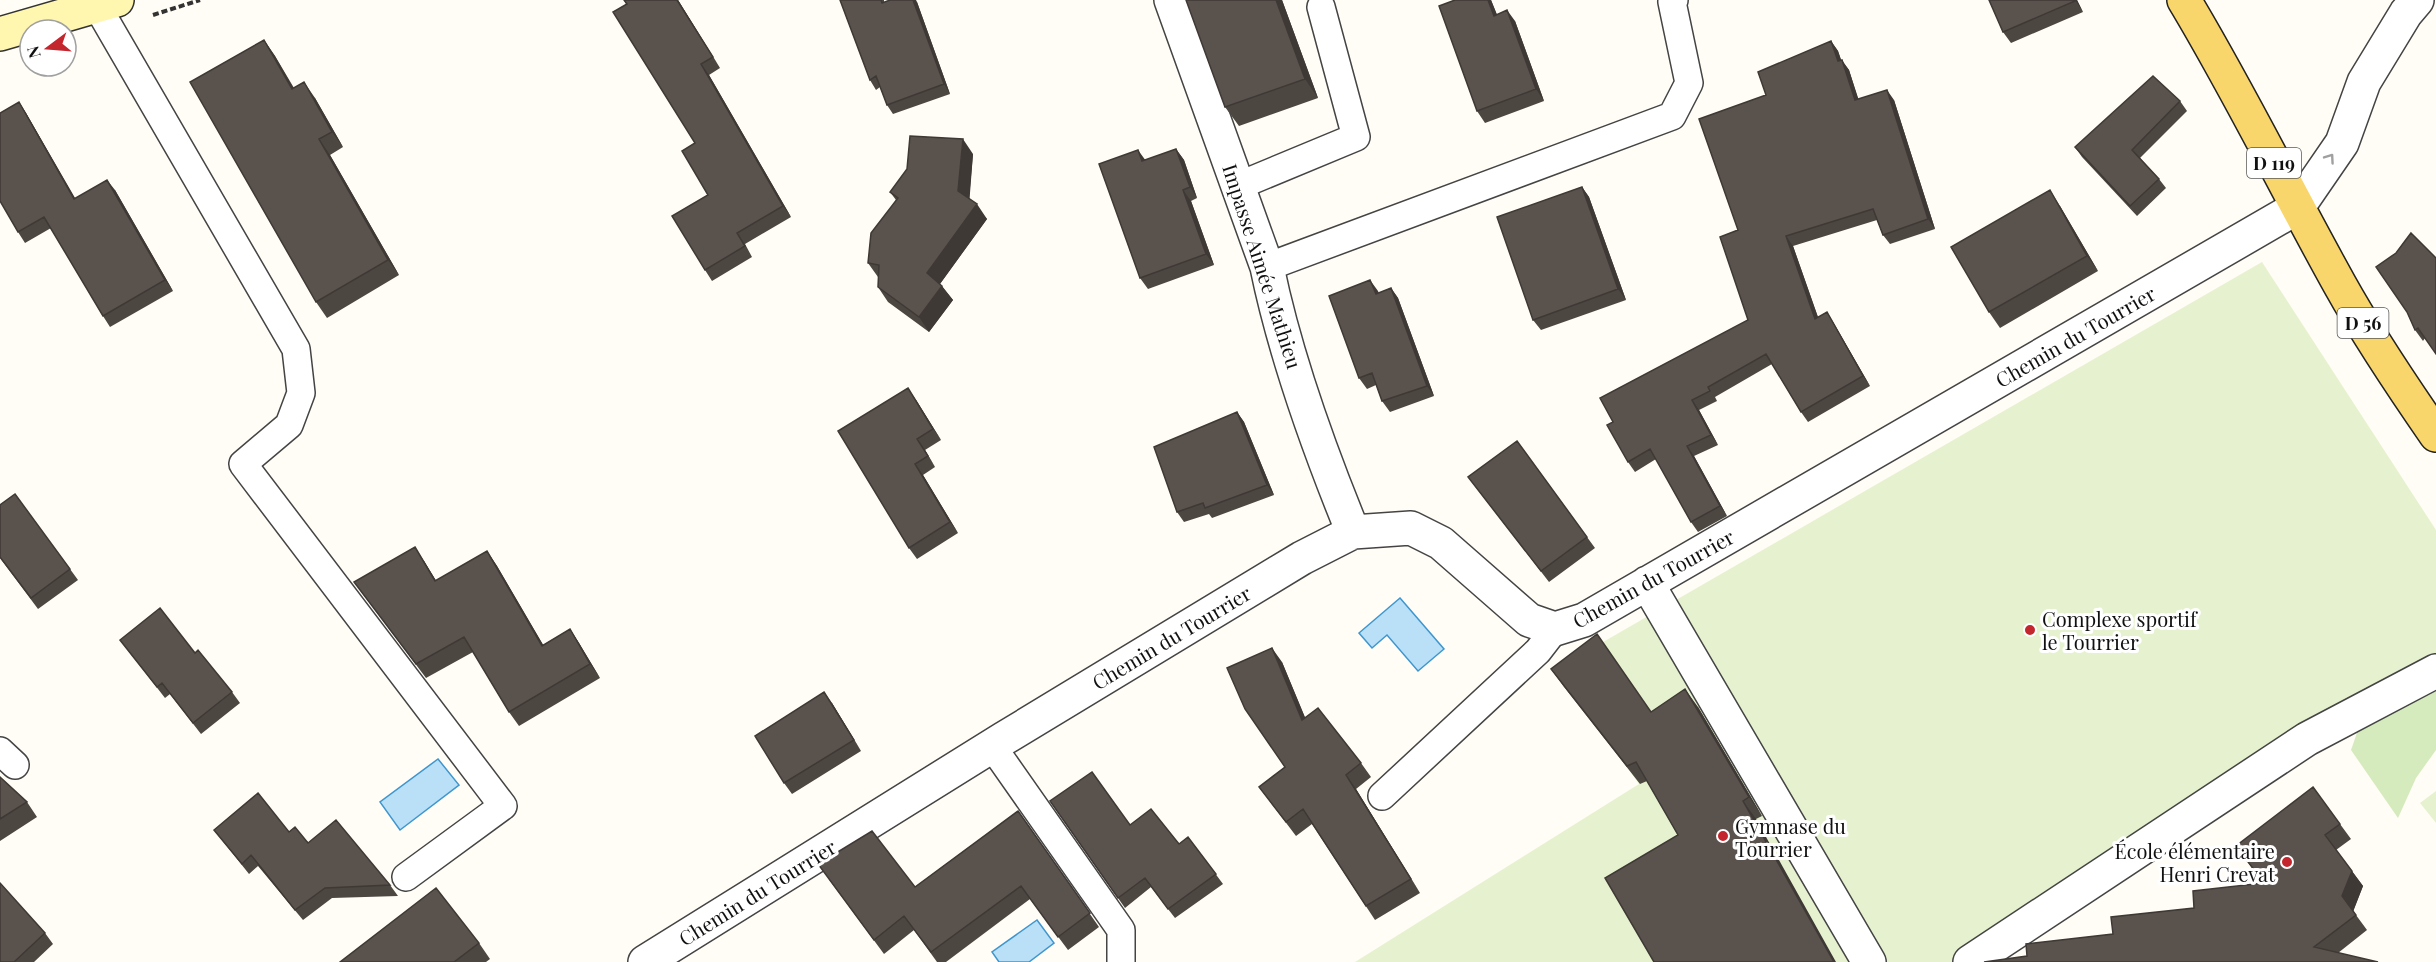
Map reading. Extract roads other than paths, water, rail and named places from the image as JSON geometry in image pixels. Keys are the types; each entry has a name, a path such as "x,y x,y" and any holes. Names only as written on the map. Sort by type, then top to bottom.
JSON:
{"main road":[{"name":"D 119","path":"2184,0 2220,60 2298,207"},
{"name":"D 119","path":"2200,0 2220,60"},
{"path":"0,34 107,3"},
{"name":"D 56","path":"2298,207 2341,286 2390,368 2436,435"}],"street":[{"name":"Impasse Aimée Mathieu","path":"1172,0 1267,267 1286,340 1333,483 1353,532"},
{"path":"2298,207 2342,142 2364,82 2406,13 2417,0"},
{"name":"Chemin du Tourrier","path":"645,962 992,746 1302,558 1353,532 1411,528 1442,543 1529,620 1555,629 1584,620 2298,207"},
{"path":"1647,584 1869,962"},
{"path":"1970,962 2307,739 2436,671"}],"lane":[{"path":"1267,267 1672,116 1689,82 1672,2 1674,0"},
{"path":"107,3 296,349 301,393 289,425 243,464 503,806 405,877"},
{"path":"1238,186 1356,138 1321,7"},
{"path":"1382,796 1538,651 1555,629"},
{"path":"992,746 1121,930 1121,962"}],"water":[{"path":"1400,598 1444,649 1418,671 1387,635 1372,648 1359,633"},
{"path":"438,759 459,785 400,830 380,802"},
{"path":"1037,920 1054,943 1029,962 999,962 992,952"}],"place":[{"name":"Complexe sportif le Tourrier","path":"2030,630"},
{"name":"Gymnase du Tourrier","path":"1723,836"},
{"name":"École élémentaire Henri Crevat","path":"2287,862"}]}
